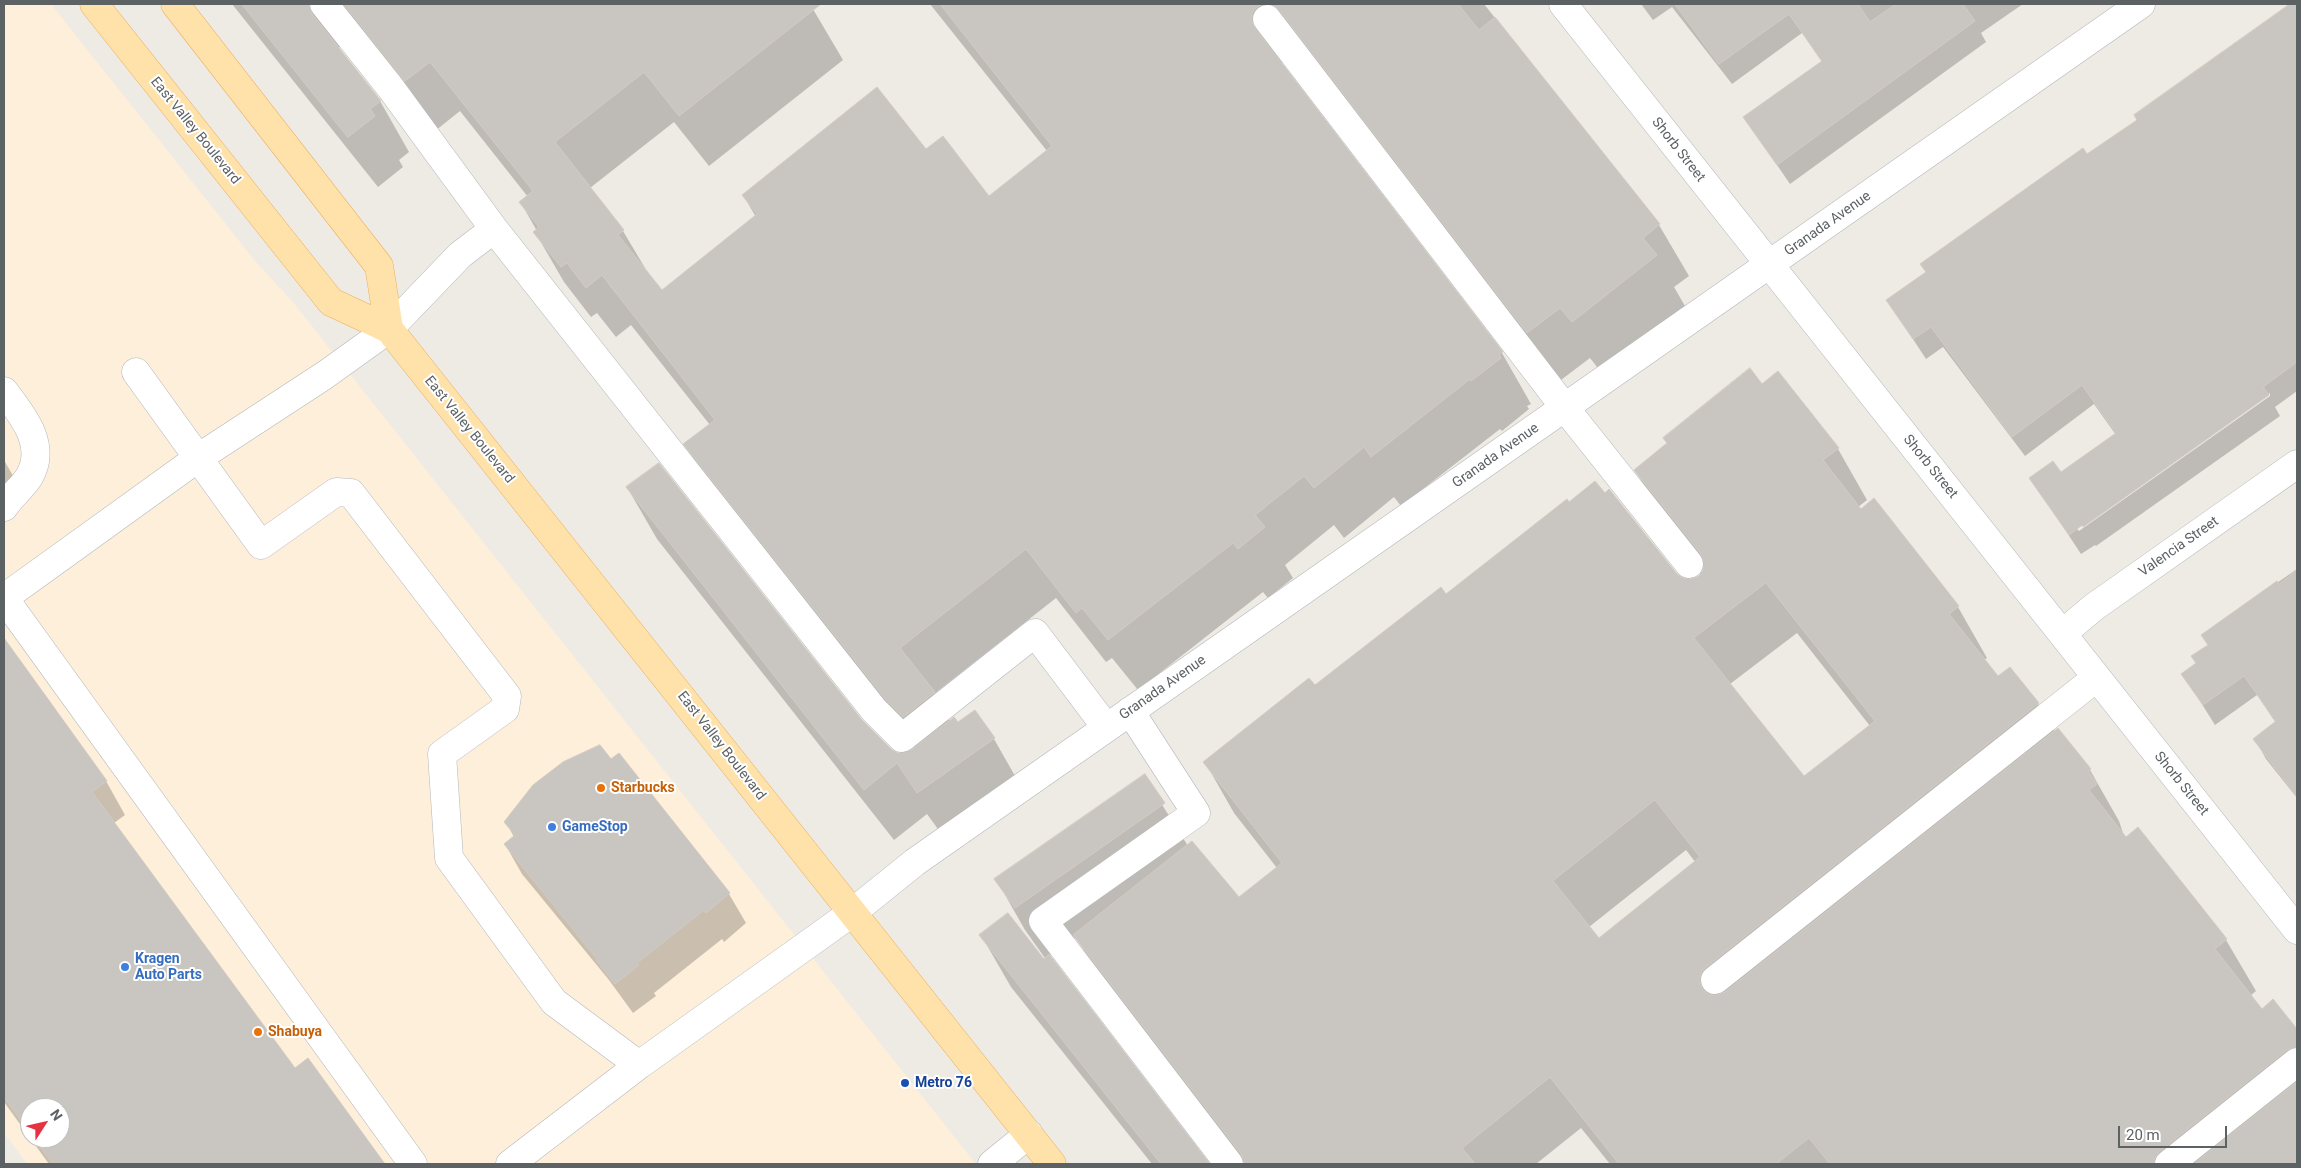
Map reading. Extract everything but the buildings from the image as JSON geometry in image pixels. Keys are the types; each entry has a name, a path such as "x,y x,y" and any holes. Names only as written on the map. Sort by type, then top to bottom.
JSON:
{"main road":[{"name":"East Valley Boulevard","path":"94,4 331,302 389,329 1052,1164"},
{"name":"East Valley Boulevard","path":"175,4 379,266 389,329"}],"street":[{"path":"324,4 390,87 494,229 868,702 902,738 1035,633 1106,727"},
{"name":"Shorb Street","path":"1563,4 2297,930"},
{"name":"Granada Avenue","path":"510,1164 639,1065 853,912 914,862 2141,4"},
{"path":"1267,19 1564,408 1689,564"},
{"path":"412,1164 4,598 198,458 325,375 389,329 460,255 494,229"},
{"path":"136,372 261,545 336,492 352,493 507,696 505,709 442,754 449,858 554,1002 639,1065"},
{"path":"4,391 26,421 35,441 34,463 28,477 4,507"},
{"name":"Valencia Street","path":"2063,633 2094,607 2297,464"},
{"path":"1715,980 2096,678"},
{"path":"1130,711 1196,813 1043,921 1229,1164"},
{"path":"2170,1164 2297,1062"},
{"path":"992,1164 1029,1134"}],"shaded area":[{"path":"4,4 51,4 256,262 293,302 976,1164 27,1164 4,1133"}],"place":[{"name":"Starbucks","path":"601,788"},
{"name":"GameStop","path":"552,827"},
{"name":"Kragen Auto Parts","path":"125,967"},
{"name":"Shabuya","path":"258,1032"},
{"name":"Metro 76","path":"905,1083"}]}
